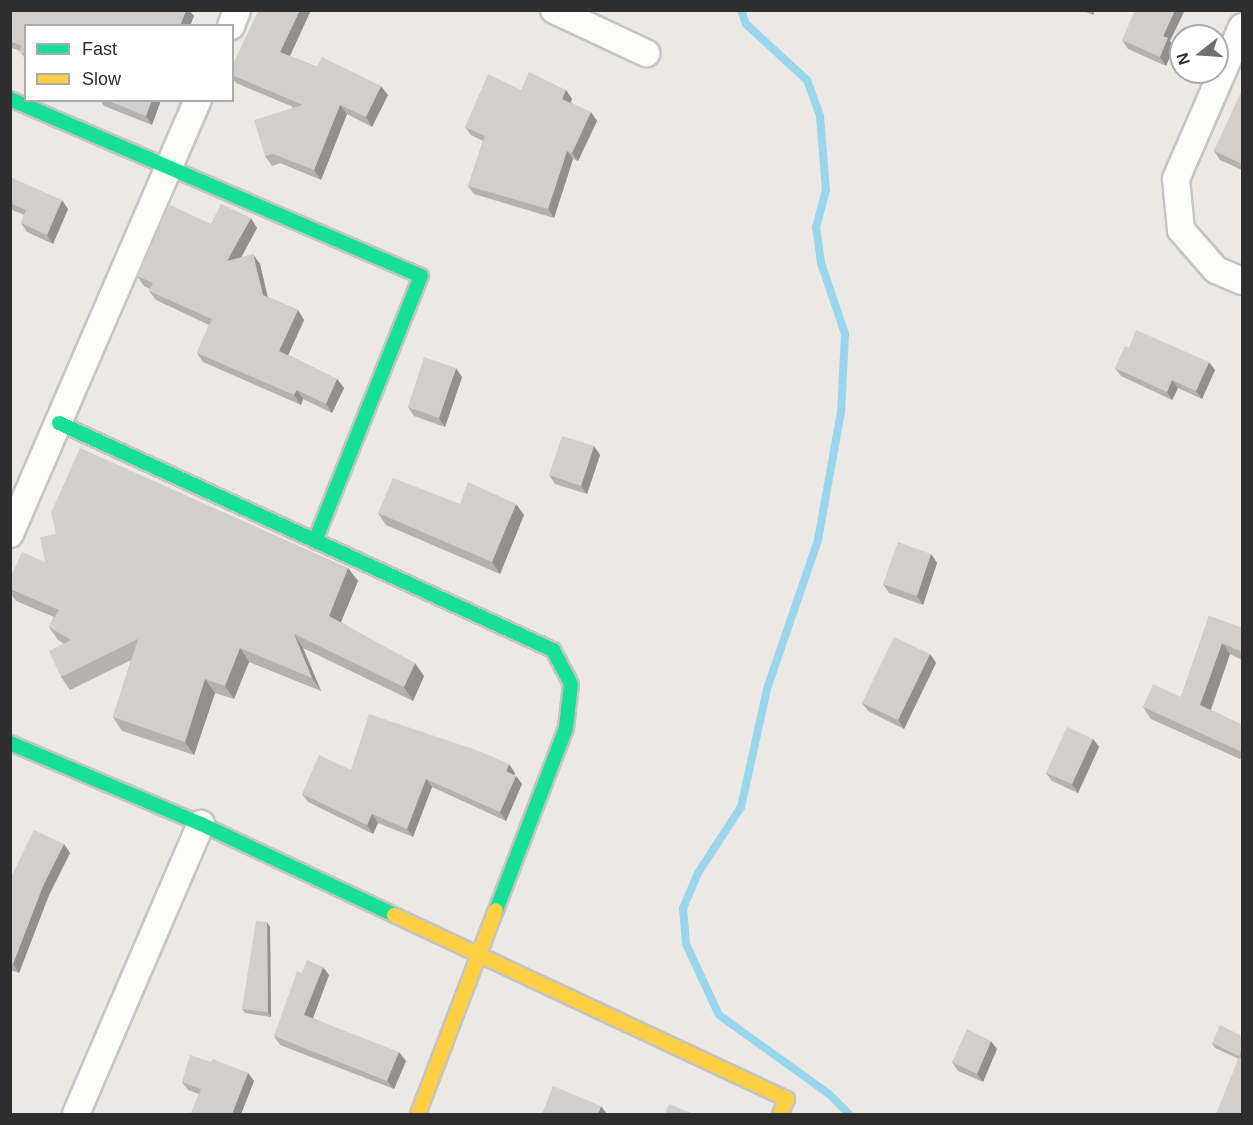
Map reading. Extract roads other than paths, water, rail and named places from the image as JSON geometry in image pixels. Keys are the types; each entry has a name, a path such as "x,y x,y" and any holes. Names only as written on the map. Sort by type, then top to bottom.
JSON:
{"street":[{"path":"554,10 646,53"},
{"path":"1242,27 1176,179 1181,230 1216,270 1242,281"},
{"path":"10,99 421,276 315,541"},
{"path":"10,534 197,102"},
{"path":"59,423 553,650 571,684 567,728 482,957 418,1114"},
{"path":"10,743 201,824 787,1099 780,1114"},
{"path":"76,1114 201,824"}],"waterway":[{"path":"741,10 746,24 807,80 820,116 826,190 816,227 821,263 845,334 841,412 818,540 767,689 741,807 698,873 683,908 686,944 719,1015 829,1094 849,1114"}]}
